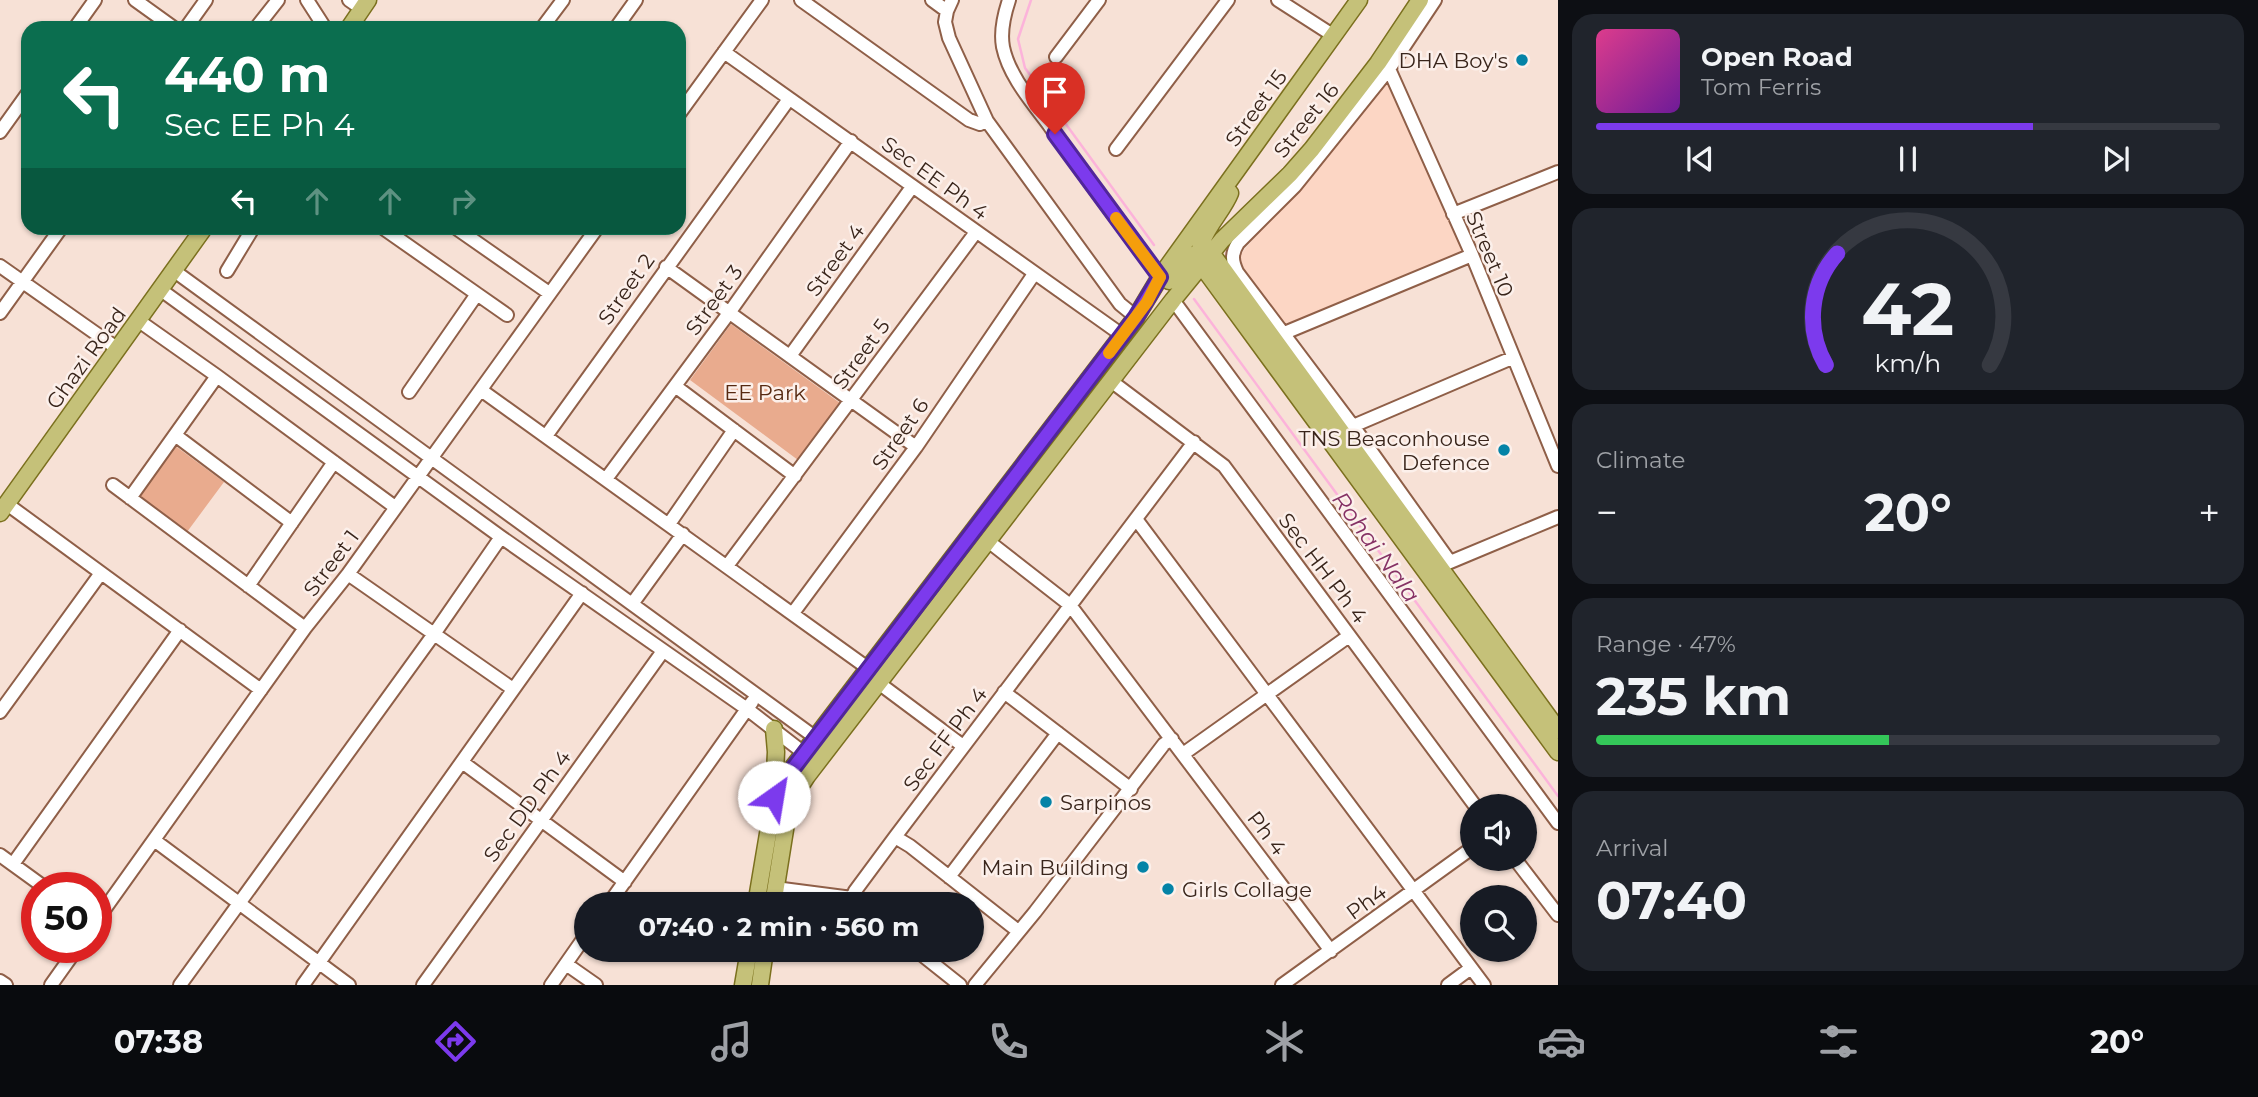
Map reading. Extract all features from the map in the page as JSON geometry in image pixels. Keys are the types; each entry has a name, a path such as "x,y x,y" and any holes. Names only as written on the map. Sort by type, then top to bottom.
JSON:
{"main road":[{"name":"Street 15","path":"1147,302 1160,277 1359,0"},
{"name":"Street 16","path":"1205,257 1297,166 1383,66 1420,0"},
{"path":"352,21 360,3"},
{"path":"1239,168 1226,202 1205,233 1205,257 1558,752"},
{"name":"Ghazi Road","path":"3,509 199,235"},
{"path":"774,892 788,811 792,799 807,776 1205,257"},
{"path":"774,797 804,753 1147,302 1162,289 1188,258 1205,257"},
{"path":"1205,257 1365,454 1445,564 1558,730"},
{"path":"758,892 774,797 774,729"},
{"path":"743,985 746,962"},
{"path":"760,985 763,962"}],"street":[{"path":"80,21 95,0"},
{"path":"191,21 206,0"},
{"path":"262,21 278,0"},
{"path":"307,0 320,21"},
{"path":"547,21 563,0"},
{"path":"621,21 636,0"},
{"path":"686,104 762,0"},
{"path":"801,0 969,120 980,124 987,121"},
{"path":"932,0 950,5 945,22 949,38 987,121 1120,304 1136,317"},
{"path":"1009,0 1004,15 1002,46 1012,72 1070,156 1160,277"},
{"path":"1056,57 1099,0"},
{"path":"1116,149 1228,0"},
{"path":"1278,0 1334,36"},
{"path":"1365,454 1353,426 1237,272 1233,252 1244,236 1295,186 1435,0"},
{"path":"138,1 165,21"},
{"name":"Sec EE Ph 4","path":"724,52 1122,335"},
{"name":"Street 10","path":"1383,66 1472,256 1558,466"},
{"name":"Street 2","path":"546,436 789,99"},
{"path":"0,132 21,103"},
{"name":"Street 3","path":"606,479 729,313 851,141"},
{"path":"1453,214 1558,172"},
{"name":"Street 4","path":"790,356 912,187"},
{"name":"Street 5","path":"727,566 976,232"},
{"path":"0,313 56,235"},
{"path":"227,271 249,235"},
{"path":"393,235 507,315"},
{"path":"475,235 549,293"},
{"name":"Street 1","path":"112,899 305,628 348,574 592,235"},
{"path":"1282,334 1472,256"},
{"path":"0,265 118,349"},
{"path":"666,267 916,447"},
{"path":"173,271 816,738"},
{"name":"Street 6","path":"793,613 916,447 1034,274"},
{"path":"161,289 501,537 747,709 804,753"},
{"path":"409,392 477,295"},
{"path":"1173,300 1558,823"},
{"path":"139,321 395,507"},
{"path":"1353,426 1512,358"},
{"path":"130,498 217,376"},
{"name":"Sec HH Ph 4","path":"1111,381 1224,467 1466,794"},
{"path":"675,386 795,476"},
{"path":"481,390 869,669"},
{"path":"668,524 734,430"},
{"path":"175,435 292,523"},
{"name":"Sec FF Ph 4","path":"855,892 1194,442"},
{"path":"248,586 334,462"},
{"path":"113,485 305,628"},
{"path":"3,509 101,573 261,690"},
{"path":"1445,564 1558,517"},
{"path":"1136,519 1484,985"},
{"path":"632,604 683,534"},
{"path":"180,985 501,537"},
{"path":"988,541 1070,605"},
{"path":"0,712 101,573"},
{"path":"348,574 513,689"},
{"path":"303,985 582,593"},
{"name":"Ph 4","path":"1070,605 1331,951"},
{"path":"13,864 180,630"},
{"path":"1183,754 1349,636"},
{"name":"Sec DD Ph 4","path":"423,985 663,651"},
{"path":"880,684 963,746"},
{"path":"1004,692 1131,789"},
{"path":"618,892 757,695"},
{"path":"949,877 1058,733"},
{"path":"975,985 1164,744 1172,739"},
{"path":"462,762 625,882"},
{"path":"895,837 1018,931"},
{"path":"154,841 349,985"},
{"path":"0,855 24,872"},
{"name":"Ph4","path":"1282,985 1460,857"},
{"path":"1524,871 1558,915"},
{"path":"775,888 800,892"},
{"path":"551,985 574,952"},
{"path":"931,962 960,985"},
{"path":"51,985 67,963"},
{"path":"566,964 596,985"},
{"path":"1448,985 1471,968"},
{"path":"0,981 6,985"}],"shaded area":[{"path":"1388,75 1466,255 1282,330 1236,260"}],"green space":[{"name":"EE Park","path":"731,324 840,403 798,460 690,380"},
{"path":"174,445 224,482 187,532 137,495"}],"waterway":[{"name":"Rohai Nala","path":"1031,0 1018,39 1025,68 1154,245"},
{"name":"Rohai Nala","path":"1194,299 1558,796"}],"slow traffic":[{"path":"1109,353 1147,302 1160,277 1116,218"}],"place":[{"name":"DHA Boy's","path":"1522,60"},
{"name":"TNS Beaconhouse Defence","path":"1504,450"},
{"name":"Sarpinos","path":"1046,802"},
{"name":"Main Building","path":"1143,867"},
{"name":"Girls Collage","path":"1168,889"}],"route":[{"path":"774,797 1136,317 1160,277 1055,134"}]}
